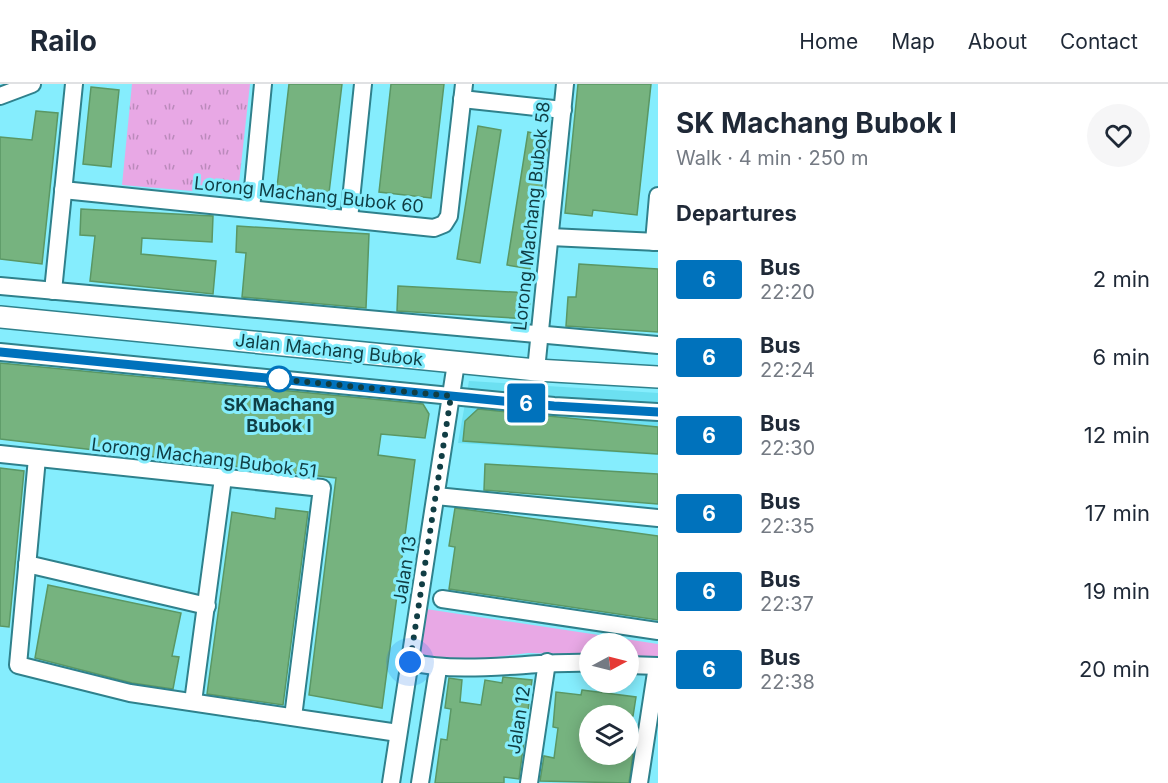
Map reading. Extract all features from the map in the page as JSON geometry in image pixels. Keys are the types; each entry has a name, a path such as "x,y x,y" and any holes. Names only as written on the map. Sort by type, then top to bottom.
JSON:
{"main road":[{"name":"Jalan Machang Bubok","path":"0,317 456,363 538,353 658,377"}],"street":[{"path":"0,96 32,84"},
{"path":"53,291 74,84"},
{"path":"251,209 263,84"},
{"path":"349,219 363,84"},
{"name":"Lorong Machang Bubok 58","path":"538,353 565,84"},
{"path":"463,91 563,110"},
{"name":"Lorong Machang Bubok 60","path":"63,190 434,228 444,224 449,216 463,91"},
{"path":"550,237 656,242 658,196"},
{"name":"Jalan Machang Bubok","path":"0,286 538,353"},
{"path":"538,353 658,345"},
{"path":"0,352 554,406 658,412"},
{"name":"Jalan 13","path":"391,783 456,363"},
{"name":"Lorong Machang Bubok 51","path":"0,454 322,488 293,717"},
{"path":"37,458 18,665 130,693 398,732"},
{"path":"193,702 223,478"},
{"path":"436,496 658,518"},
{"path":"27,564 207,606"},
{"path":"442,599 658,631"},
{"path":"410,662 438,669 547,662 579,663"},
{"name":"Jalan 12","path":"529,783 547,662"},
{"path":"639,665 658,666 639,783"},
{"path":"420,783 438,669"}],"shaded area":[{"path":"469,381 658,393 658,455 458,443"}],"green space":[{"path":"132,84 250,84 239,183 227,194 122,185"},
{"path":"426,609 585,633 579,633 579,655 528,653 496,657 461,667 419,657"},
{"path":"639,641 658,644 658,661 639,660"}],"building":[{"path":"289,84 342,84 329,193 277,187"},
{"path":"391,84 444,84 431,198 379,192"},
{"path":"578,84 651,84 637,215 593,210 592,216 565,213"},
{"path":"91,87 119,90 111,167 83,164"},
{"path":"36,111 58,113 42,264 0,259 0,137 32,140"},
{"path":"478,126 501,130 480,263 457,259"},
{"path":"528,132 549,136 530,269 507,265"},
{"path":"81,209 213,216 212,242 142,238 141,254 216,261 213,294 90,281 95,236 80,235"},
{"path":"237,226 369,234 366,308 242,297 246,253 236,252"},
{"path":"579,264 658,269 658,332 566,326 568,297 576,297"},
{"path":"398,286 530,293 529,319 397,311"},
{"path":"0,363 423,404 429,414 425,438 381,434 378,455 415,460 382,708 309,695 336,478 0,439"},
{"path":"478,409 658,427 658,454 463,441 465,421"},
{"path":"485,464 658,474 658,504 484,490"},
{"path":"0,468 24,471 9,627 0,626"},
{"path":"276,508 308,512 283,705 207,694 232,512 275,519"},
{"path":"455,508 658,536 658,620 449,589 455,547 449,546"},
{"path":"48,585 181,613 172,656 179,657 173,689 132,683 35,658"},
{"path":"503,677 532,680 519,779 504,777 504,783 435,783 441,739 447,740 451,709 445,708 449,678 462,680 460,702 481,705 485,680 502,683"},
{"path":"556,692 581,695 581,693 605,693 636,697 635,705 579,705 579,765 631,765 629,783 540,781 544,756 554,758 558,728 553,727"}],"bus line":[{"name":"6","path":"0,352 554,406 658,412"}],"place":[{"name":"SK Machang Bubok I","path":"279,379"}],"route":[{"path":"279,379 277,379 451,396 410,662"}]}
